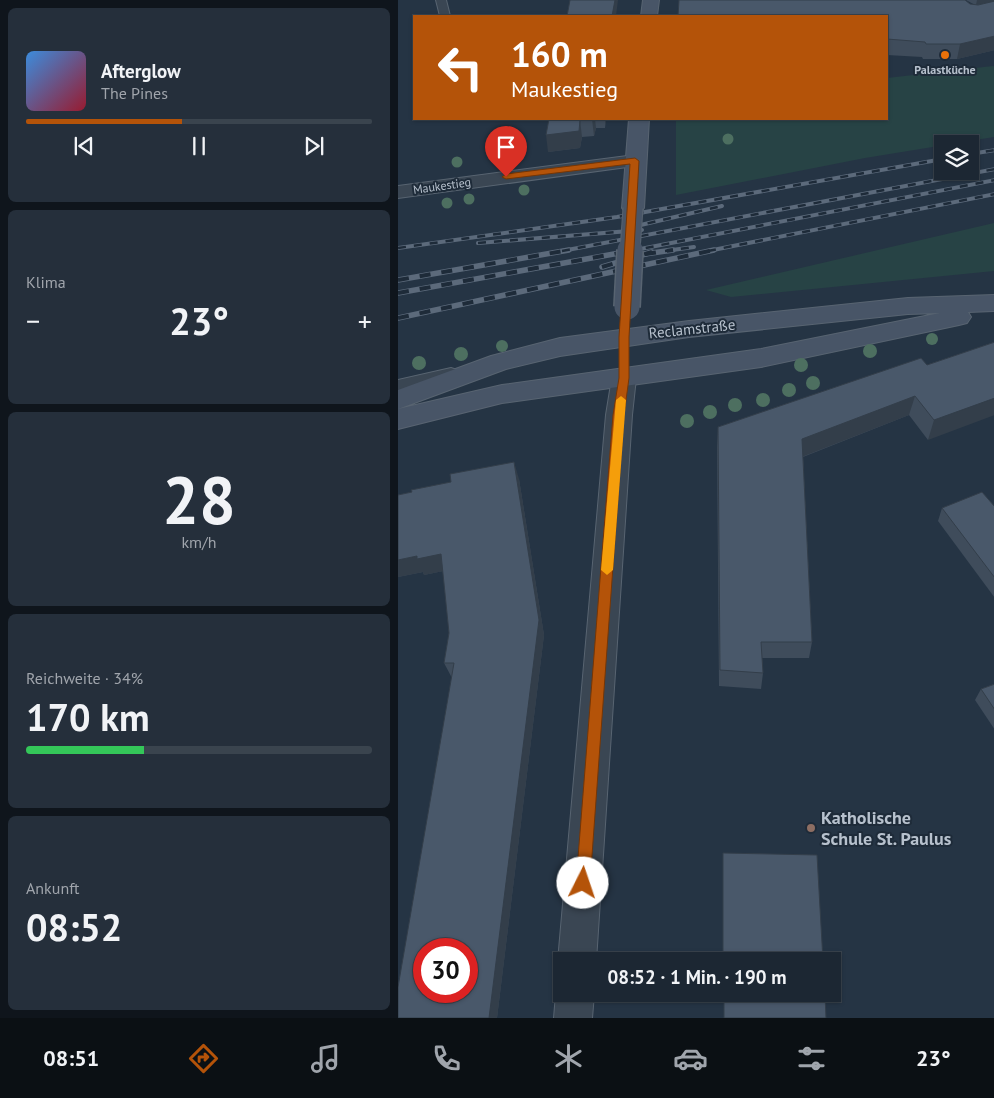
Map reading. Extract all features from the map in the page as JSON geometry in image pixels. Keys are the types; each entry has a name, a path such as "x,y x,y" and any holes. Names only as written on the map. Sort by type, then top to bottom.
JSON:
{"street":[{"path":"650,15 651,0"},
{"path":"578,952 619,415 624,378 624,337 633,182 639,120"},
{"name":"Maukestieg","path":"398,192 635,161"},
{"name":"Reclamstraße","path":"398,400 500,362 560,347 624,337 908,306 994,303"},
{"path":"398,419 502,394 761,358 994,309"},
{"path":"573,1018 574,1002"}],"lane":[{"path":"441,0 445,15"},
{"path":"398,386 500,362"}],"green space":[{"path":"995,67 994,137 979,139 979,135 934,135 934,147 865,158 676,195 676,120 888,120 888,78"},
{"path":"994,223 994,271 731,297 706,290"}],"building":[{"path":"570,0 615,0 612,15 567,15"},
{"path":"679,0 965,0 970,4 978,5 995,1 995,36 960,44 926,44 925,42 888,39 888,15 678,15"},
{"path":"549,120 580,120 579,131 546,135"},
{"path":"995,342 995,398 934,420 915,396 802,439 812,642 761,642 763,673 720,670 718,427 921,358 927,365"},
{"path":"514,462 539,620 489,1018 398,1018 398,987 454,663 444,663 449,633 441,554 417,559 417,556 398,560 398,495 412,492 411,490 451,482 450,474"},
{"path":"982,492 995,507 995,578 942,508"},
{"path":"995,684 995,710 981,689"},
{"path":"723,853 817,855 822,952 723,952"},
{"path":"724,1002 825,1002 826,1018 724,1018"}],"railway":[{"path":"979,153 995,150"},
{"path":"398,248 617,217 934,161"},
{"path":"562,251 995,169"},
{"path":"630,251 995,180"},
{"path":"708,251 995,194"},
{"path":"632,227 722,206"},
{"path":"478,243 642,230"},
{"path":"665,251 694,247"},
{"path":"398,280 569,250"},
{"path":"398,293 636,250"},
{"path":"646,254 673,250"},
{"path":"398,318 714,250"},
{"path":"646,254 652,252"},
{"path":"602,267 646,254"}],"slow traffic":[{"path":"607,570 621,400"}],"place":[{"name":"Palastküche","path":"945,55"},
{"name":"Katholische Schule St. Paulus","path":"811,828"}],"route":[{"path":"506,177 596,164 635,161 624,337 624,378 619,415 583,883"}]}
